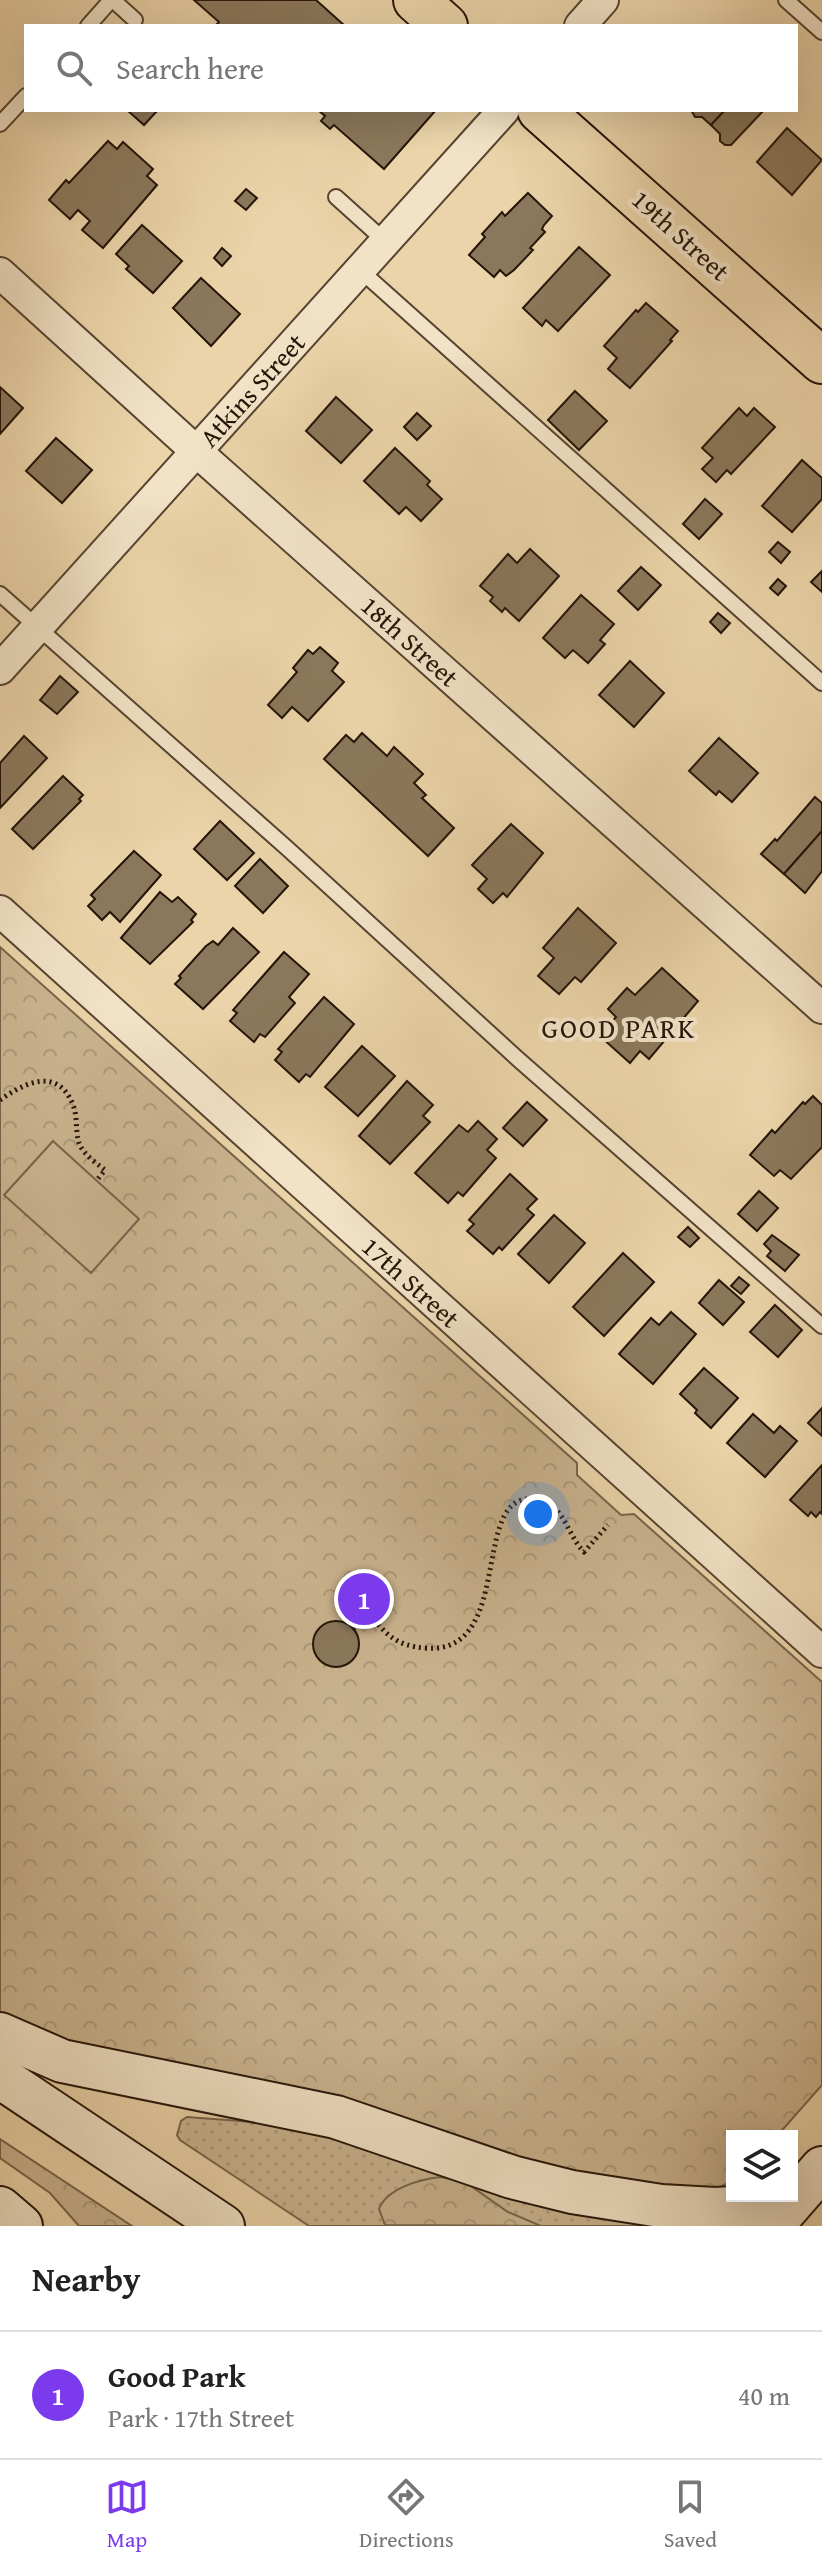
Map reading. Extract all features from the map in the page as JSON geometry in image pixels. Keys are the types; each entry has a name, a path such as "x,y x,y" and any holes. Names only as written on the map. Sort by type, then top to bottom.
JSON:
{"main road":[{"path":"416,0 443,24"},
{"name":"19th Street","path":"542,112 822,361"},
{"path":"0,2034 62,2061 336,2117 512,2177 572,2192 661,2206 715,2209 754,2207 801,2187"},
{"path":"0,2077 223,2226"},
{"path":"771,2226 801,2187"},
{"path":"0,2208 21,2226"}],"street":[{"path":"582,24 603,0"},
{"name":"Atkins Street","path":"0,669 502,112"},
{"name":"18th Street","path":"0,273 822,1008"},
{"name":"17th Street","path":"0,911 822,1652"}],"lane":[{"path":"90,24 112,0 135,20"},
{"path":"786,0 822,32"},
{"path":"0,124 24,98"},
{"path":"336,197 386,242"},
{"path":"360,270 822,683"},
{"path":"0,594 288,849 519,1060 822,1326"}],"path":[{"path":"0,1100 27,1083 40,1080 58,1086 74,1107 79,1145 105,1170 97,1180"},
{"path":"353,1629 370,1614 385,1634 411,1646 429,1649 456,1641 477,1621 484,1606 502,1516 519,1503 529,1499 549,1504 558,1512 571,1538 584,1552 608,1525"}],"green space":[{"path":"0,947 577,1463 577,1475 621,1515 634,1514 822,1682 822,2085 782,2130 726,2130 726,2184 699,2192 581,2176 64,2049 0,2015"},
{"path":"53,1141 139,1219 91,1273 4,1195"},
{"path":"187,2117 290,2125 692,2226 309,2226 180,2140 177,2135 181,2121"},
{"path":"0,2139 132,2226 79,2226 50,2193 0,2158"},
{"path":"441,2177 465,2182 508,2212 541,2226 385,2225 379,2209 389,2195 415,2182"}],"building":[{"path":"194,0 316,0 343,24 217,24 219,22"},
{"path":"129,112 156,112 144,125"},
{"path":"320,112 434,112 384,169 334,125 330,129 321,121 325,116"},
{"path":"692,112 723,112 711,125 702,117 695,117"},
{"path":"723,112 762,112 731,145 720,141 720,134 711,125"},
{"path":"787,128 822,160 792,195 757,162"},
{"path":"108,141 117,149 123,142 153,169 147,176 157,185 103,248 82,230 90,221 78,210 70,219 49,200"},
{"path":"246,189 257,198 246,210 235,201"},
{"path":"528,193 552,216 542,229 545,232 530,248 533,250 514,270 506,276 500,270 494,277 469,255 485,237 482,234 502,212 505,216"},
{"path":"142,225 182,261 153,293 126,269 129,266 116,254"},
{"path":"579,247 610,275 558,331 546,320 542,326 523,308"},
{"path":"222,248 231,256 222,266 214,258"},
{"path":"201,278 240,314 211,346 173,308"},
{"path":"646,303 678,331 630,388 608,369 617,358 604,346"},
{"path":"0,387 23,408 0,434"},
{"path":"575,391 607,421 579,450 548,420"},
{"path":"336,397 372,430 341,463 306,431"},
{"path":"739,408 747,416 754,408 775,427 731,474 727,470 716,482 702,469 713,458 702,448"},
{"path":"417,413 431,426 417,440 404,427"},
{"path":"56,438 92,470 62,503 26,471"},
{"path":"395,448 430,481 427,485 442,499 421,521 406,507 399,514 364,481"},
{"path":"802,460 822,478 822,499 792,532 762,506"},
{"path":"705,499 722,514 699,539 683,524"},
{"path":"778,542 790,552 781,563 769,552"},
{"path":"530,549 559,576 519,621 505,608 502,612 490,601 493,597 480,586 508,554 517,563"},
{"path":"641,567 661,585 638,610 618,591"},
{"path":"822,571 822,592 811,582"},
{"path":"778,579 786,586 778,595 770,588"},
{"path":"581,595 614,624 600,640 605,644 588,663 573,650 565,658 543,638"},
{"path":"718,613 730,623 721,633 710,622"},
{"path":"320,647 338,663 332,671 344,682 308,721 292,707 282,718 268,705 297,672 293,668 308,650 313,654"},
{"path":"630,661 664,693 634,727 599,695"},
{"path":"60,676 78,692 57,714 40,700"},
{"path":"362,733 387,756 394,747 423,774 414,783 426,795 422,798 454,828 428,856 324,759 346,735 354,742"},
{"path":"24,736 47,758 0,808 0,763"},
{"path":"719,738 758,773 732,802 719,791 716,795 689,771"},
{"path":"63,776 83,795 79,799 81,801 33,849 12,829"},
{"path":"815,797 822,803 822,831 784,874 761,854 775,839 777,841"},
{"path":"220,821 254,853 227,880 194,849"},
{"path":"511,824 543,853 507,897 503,893 493,903 478,889 487,879 472,865"},
{"path":"822,831 822,871 805,893 784,874"},
{"path":"134,851 161,875 120,922 110,912 102,920 88,906 95,899 91,895"},
{"path":"260,859 288,886 263,913 235,886"},
{"path":"160,892 172,902 178,897 196,914 191,920 193,922 150,964 121,938"},
{"path":"578,908 616,943 581,982 575,977 559,994 538,976 554,958 543,948"},
{"path":"233,928 259,952 203,1009 175,984 206,946 213,941 218,945"},
{"path":"284,952 309,974 289,997 295,1003 265,1037 260,1034 254,1042 230,1021 237,1013 233,1010"},
{"path":"662,968 698,1001 649,1059 640,1051 630,1063 602,1038 613,1027 610,1024 616,1017 608,1009 627,988 635,995"},
{"path":"324,997 354,1024 310,1077 306,1074 299,1082 275,1060 282,1052 278,1049"},
{"path":"362,1046 395,1076 358,1116 325,1087"},
{"path":"407,1081 433,1105 423,1116 430,1122 390,1164 359,1136"},
{"path":"813,1096 822,1105 822,1147 791,1179 780,1170 774,1176 750,1155 772,1130 775,1133 803,1102 805,1104"},
{"path":"527,1102 547,1120 523,1146 503,1128"},
{"path":"478,1121 497,1139 487,1150 496,1158 463,1196 458,1192 448,1203 415,1173 459,1125 468,1132"},
{"path":"510,1174 537,1199 527,1209 534,1215 502,1250 499,1247 493,1254 467,1231 474,1224 469,1220"},
{"path":"759,1191 778,1208 757,1231 738,1214"},
{"path":"554,1215 585,1243 549,1283 518,1254"},
{"path":"688,1227 699,1238 690,1247 678,1237"},
{"path":"772,1235 799,1255 785,1271 767,1256 771,1251 764,1244"},
{"path":"623,1253 654,1282 604,1336 573,1307"},
{"path":"739,1277 749,1285 741,1294 731,1286"},
{"path":"719,1280 744,1302 723,1325 699,1303"},
{"path":"775,1305 802,1330 778,1357 750,1332"},
{"path":"671,1312 696,1334 653,1384 619,1354 651,1318 659,1325"},
{"path":"704,1368 738,1398 711,1428 680,1394"},
{"path":"822,1408 822,1436 808,1423"},
{"path":"753,1414 774,1433 780,1426 797,1441 765,1477 727,1443"},
{"path":"822,1465 822,1514 820,1512 816,1517 811,1512 808,1516 790,1500"},
{"path":"336,1621 352,1628 359,1644 352,1660 336,1667 320,1660 313,1644 320,1628"}],"place":[{"name":"Good Park","path":"364,1599"}],"district":[{"name":"GOOD PARK","path":"619,1027"}]}
